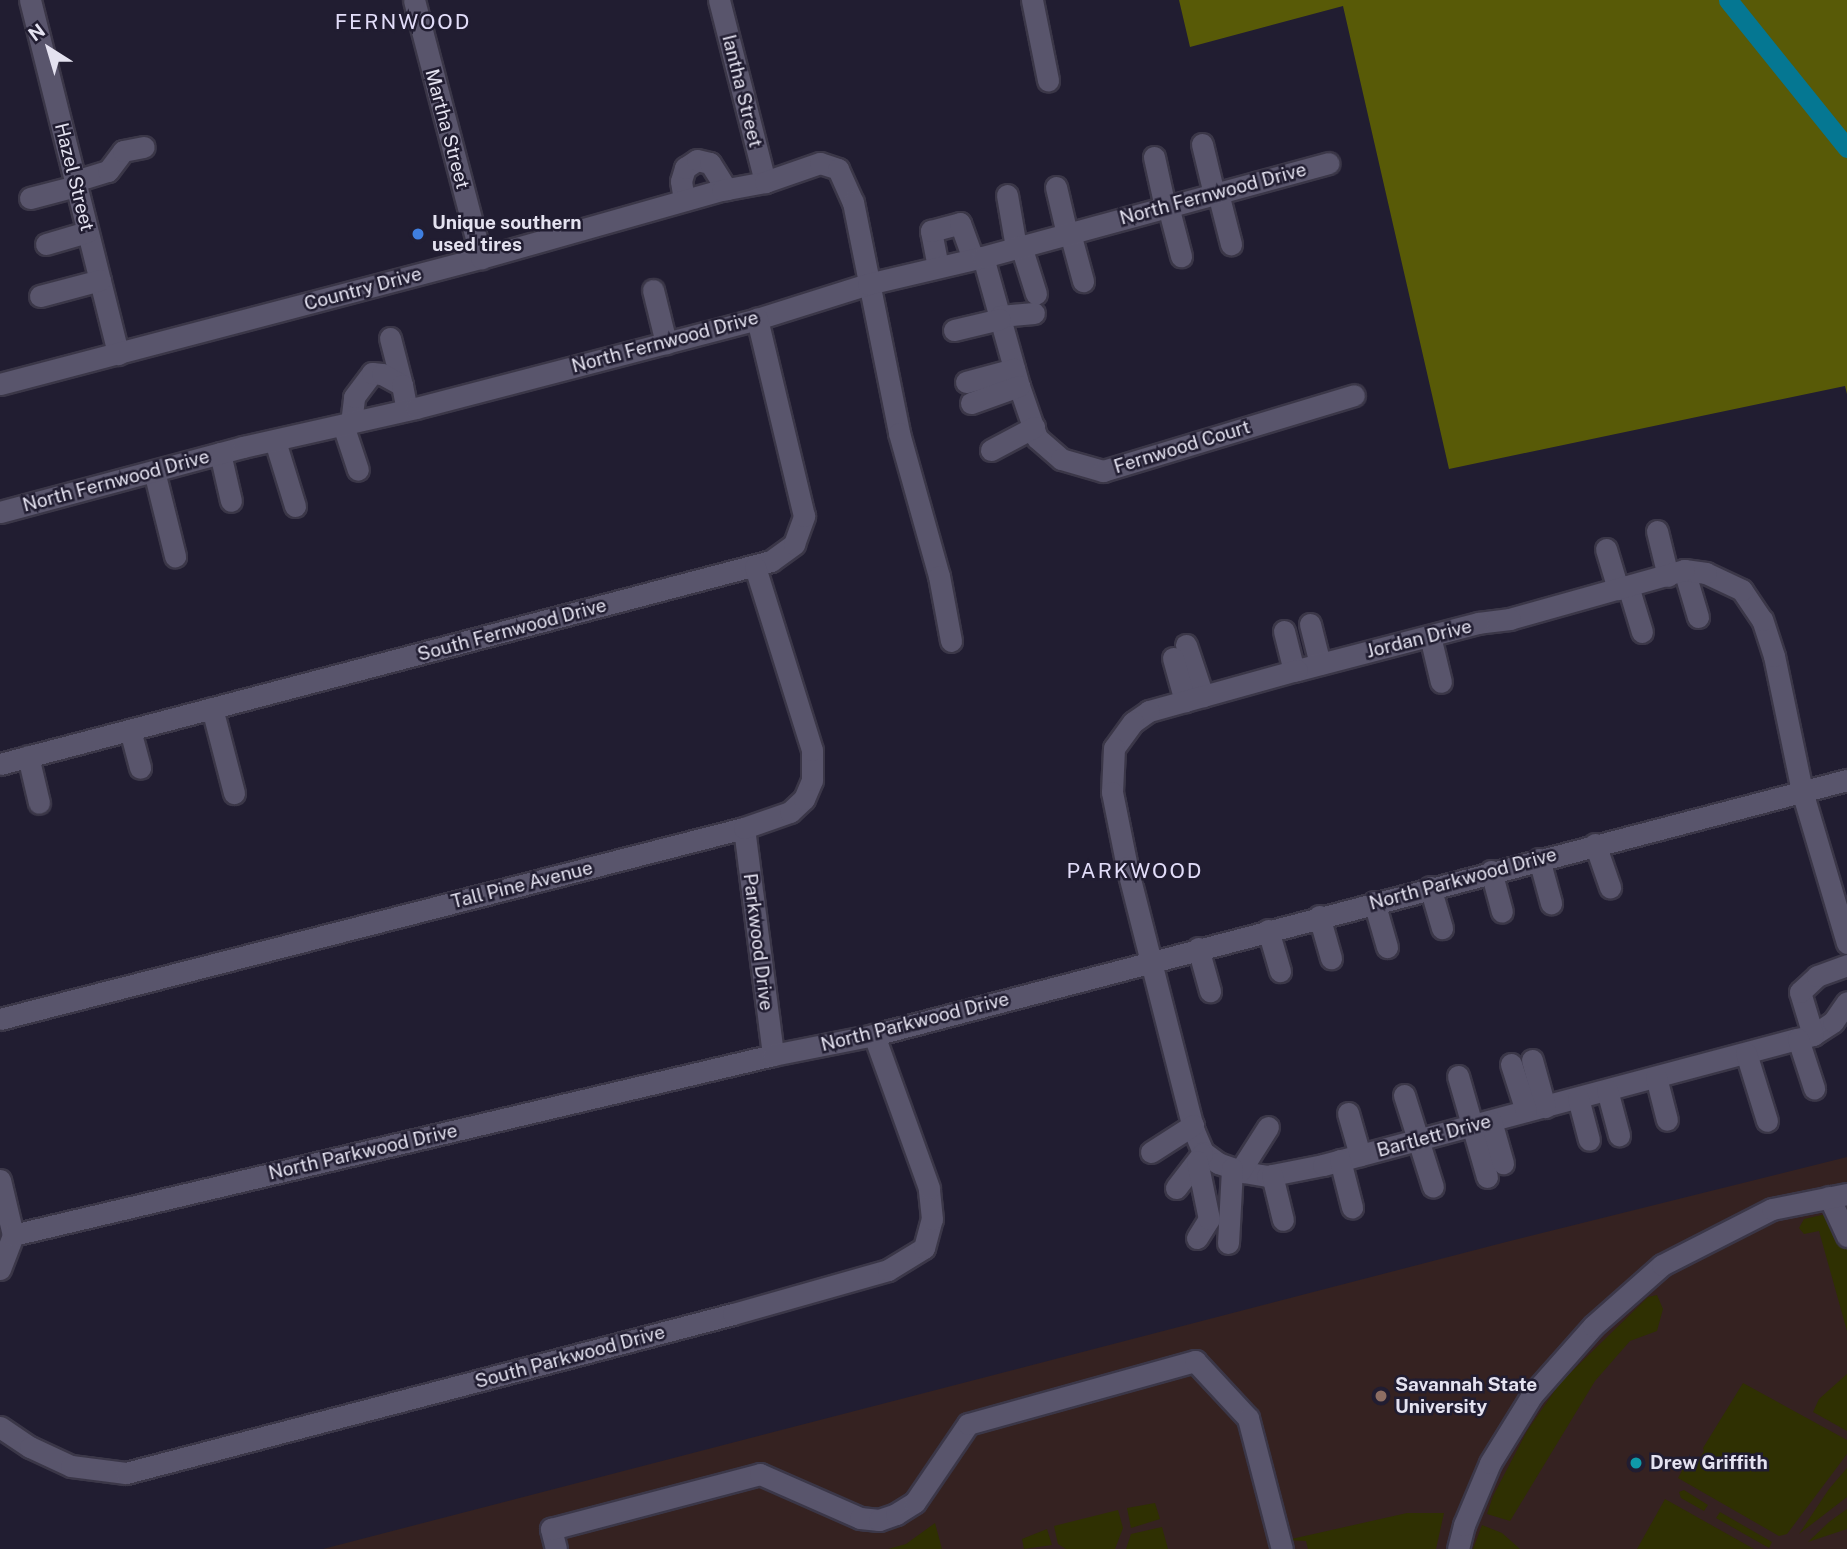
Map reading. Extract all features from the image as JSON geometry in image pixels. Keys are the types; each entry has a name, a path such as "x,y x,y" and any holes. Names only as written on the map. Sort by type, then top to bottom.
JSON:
{"street":[{"name":"Hazel Street","path":"30,0 118,354"},
{"name":"Martha Street","path":"414,0 481,258"},
{"name":"Iantha Street","path":"719,0 765,182"},
{"path":"1032,0 1048,79"},
{"path":"1202,144 1231,244"},
{"path":"30,198 108,172 123,151 144,147"},
{"path":"1154,157 1181,256"},
{"path":"684,200 681,181 685,168 697,160 710,163 726,189"},
{"name":"Country Drive","path":"0,384 481,258 684,200 765,182 820,163 838,169 853,202 868,284 896,405 899,433 939,576 951,641"},
{"name":"North Fernwood Drive","path":"0,512 220,453 407,410 666,343 757,319 868,284 978,258 1328,163"},
{"path":"1056,187 1083,281"},
{"path":"954,330 1035,304 1007,195"},
{"name":"Fernwood Court","path":"938,267 931,231 960,223 978,258 1000,317 1016,377 1037,438 1062,458 1103,471 1354,395"},
{"path":"46,244 88,232"},
{"path":"40,296 100,280"},
{"path":"653,290 666,343"},
{"name":"South Fernwood Drive","path":"0,764 771,561 794,544 804,516 757,319"},
{"path":"390,338 407,410"},
{"path":"358,470 347,424 354,397 372,373 382,374 402,386"},
{"path":"969,393 1016,377"},
{"path":"991,450 1034,427"},
{"path":"275,441 295,506"},
{"path":"220,453 231,500"},
{"path":"154,471 175,556"},
{"path":"1657,531 1698,617"},
{"path":"1606,549 1609,587 1642,632"},
{"name":"Tall Pine Avenue","path":"0,1020 744,828 790,812 804,799 812,780 812,750 755,567"},
{"name":"Jordan Drive","path":"1149,961 1112,792 1114,748 1133,722 1149,711 1294,670 1510,619 1609,587 1676,573 1706,573 1742,590 1762,620 1773,656 1802,791"},
{"path":"1310,624 1320,664"},
{"path":"1284,631 1294,670"},
{"path":"1430,636 1441,682"},
{"path":"1180,651 1194,699"},
{"path":"212,708 234,793"},
{"path":"130,730 140,768"},
{"path":"28,756 39,803"},
{"name":"North Parkwood Drive","path":"13,1235 773,1055 874,1035 1319,916 1847,780"},
{"path":"1802,791 1842,899 1847,943"},
{"name":"Parkwood Drive","path":"744,828 773,1055"},
{"path":"1595,844 1610,887"},
{"path":"1539,859 1551,903"},
{"path":"1491,871 1502,912"},
{"path":"1430,887 1442,928"},
{"path":"1374,902 1387,947"},
{"path":"1319,916 1331,958"},
{"path":"1268,930 1280,971"},
{"path":"1198,948 1210,991"},
{"path":"1149,961 1160,990 1200,1156 1209,1219 1197,1238"},
{"path":"1814,1088 1800,992 1816,976 1847,965"},
{"name":"Bartlett Drive","path":"1200,1156 1236,1169 1272,1175 1350,1158 1805,1037 1844,1015"},
{"name":"South Parkwood Drive","path":"0,1427 30,1447 71,1466 126,1473 720,1318 888,1270 924,1248 932,1219 929,1188 874,1035"},
{"path":"1746,1054 1767,1121"},
{"path":"1532,1060 1535,1109"},
{"path":"1511,1064 1535,1109"},
{"path":"1458,1076 1483,1123 1495,1170"},
{"path":"1656,1077 1667,1120"},
{"path":"1607,1090 1619,1136"},
{"path":"1404,1095 1433,1187"},
{"path":"1578,1098 1589,1140"},
{"path":"1348,1113 1352,1207"},
{"path":"1150,1152 1193,1125"},
{"path":"1228,1243 1236,1169 1268,1127"},
{"path":"1175,1188 1200,1156"},
{"path":"1272,1175 1283,1220"},
{"path":"0,1180 12,1219 13,1235 0,1269"},
{"path":"1458,1549 1464,1525 1490,1463 1532,1395 1586,1332 1662,1265 1772,1209 1838,1195 1847,1236"},
{"path":"556,1549 551,1529 760,1474 860,1518 879,1520 896,1514 915,1502 968,1424 1195,1361 1248,1418 1282,1549"}],"shaded area":[{"path":"1179,0 1847,0 1847,394 1845,386 1449,469 1343,6 1190,47"},
{"name":"Savannah State University","path":"1847,1157 1847,1549 323,1549 1506,1242"},
{"path":"1826,1214 1847,1248 1847,1331 1819,1231 1804,1234 1799,1228 1804,1219"},
{"path":"1657,1295 1663,1309 1657,1331 1630,1341 1595,1381 1510,1521 1487,1514 1493,1496 1527,1431 1560,1383 1648,1297"},
{"path":"1847,1374 1847,1431 1813,1412 1819,1399"},
{"path":"1743,1383 1847,1440 1847,1454 1787,1534 1779,1536 1678,1478 1688,1460 1696,1465 1703,1448"},
{"path":"1847,1468 1847,1497 1799,1534 1829,1489"},
{"path":"1684,1490 1708,1505 1704,1511 1681,1498 1679,1492"},
{"path":"1665,1499 1754,1549 1637,1549"},
{"path":"1155,1503 1160,1519 1131,1528 1127,1508"},
{"path":"1847,1509 1847,1529 1808,1542 1829,1522"},
{"path":"1118,1510 1123,1528 1115,1549 1066,1549 1058,1544 1054,1526"},
{"path":"1720,1512 1772,1542 1769,1548 1716,1518"},
{"path":"1407,1513 1444,1513 1436,1549 1308,1549 1306,1541 1287,1540"},
{"path":"935,1523 942,1549 888,1549 906,1544"},
{"path":"1482,1525 1502,1533 1520,1549 1473,1549"},
{"path":"1162,1527 1168,1549 1126,1549 1131,1534"},
{"path":"1047,1529 1052,1545 1024,1549 1022,1539"}],"waterway":[{"path":"1728,0 1847,148"}],"place":[{"name":"Unique southern used tires","path":"418,234"},
{"name":"Savannah State University","path":"1381,1396"},
{"name":"Drew Griffith","path":"1636,1463"}],"district":[{"name":"FERNWOOD","path":"403,22"},
{"name":"PARKWOOD","path":"1135,871"}]}
